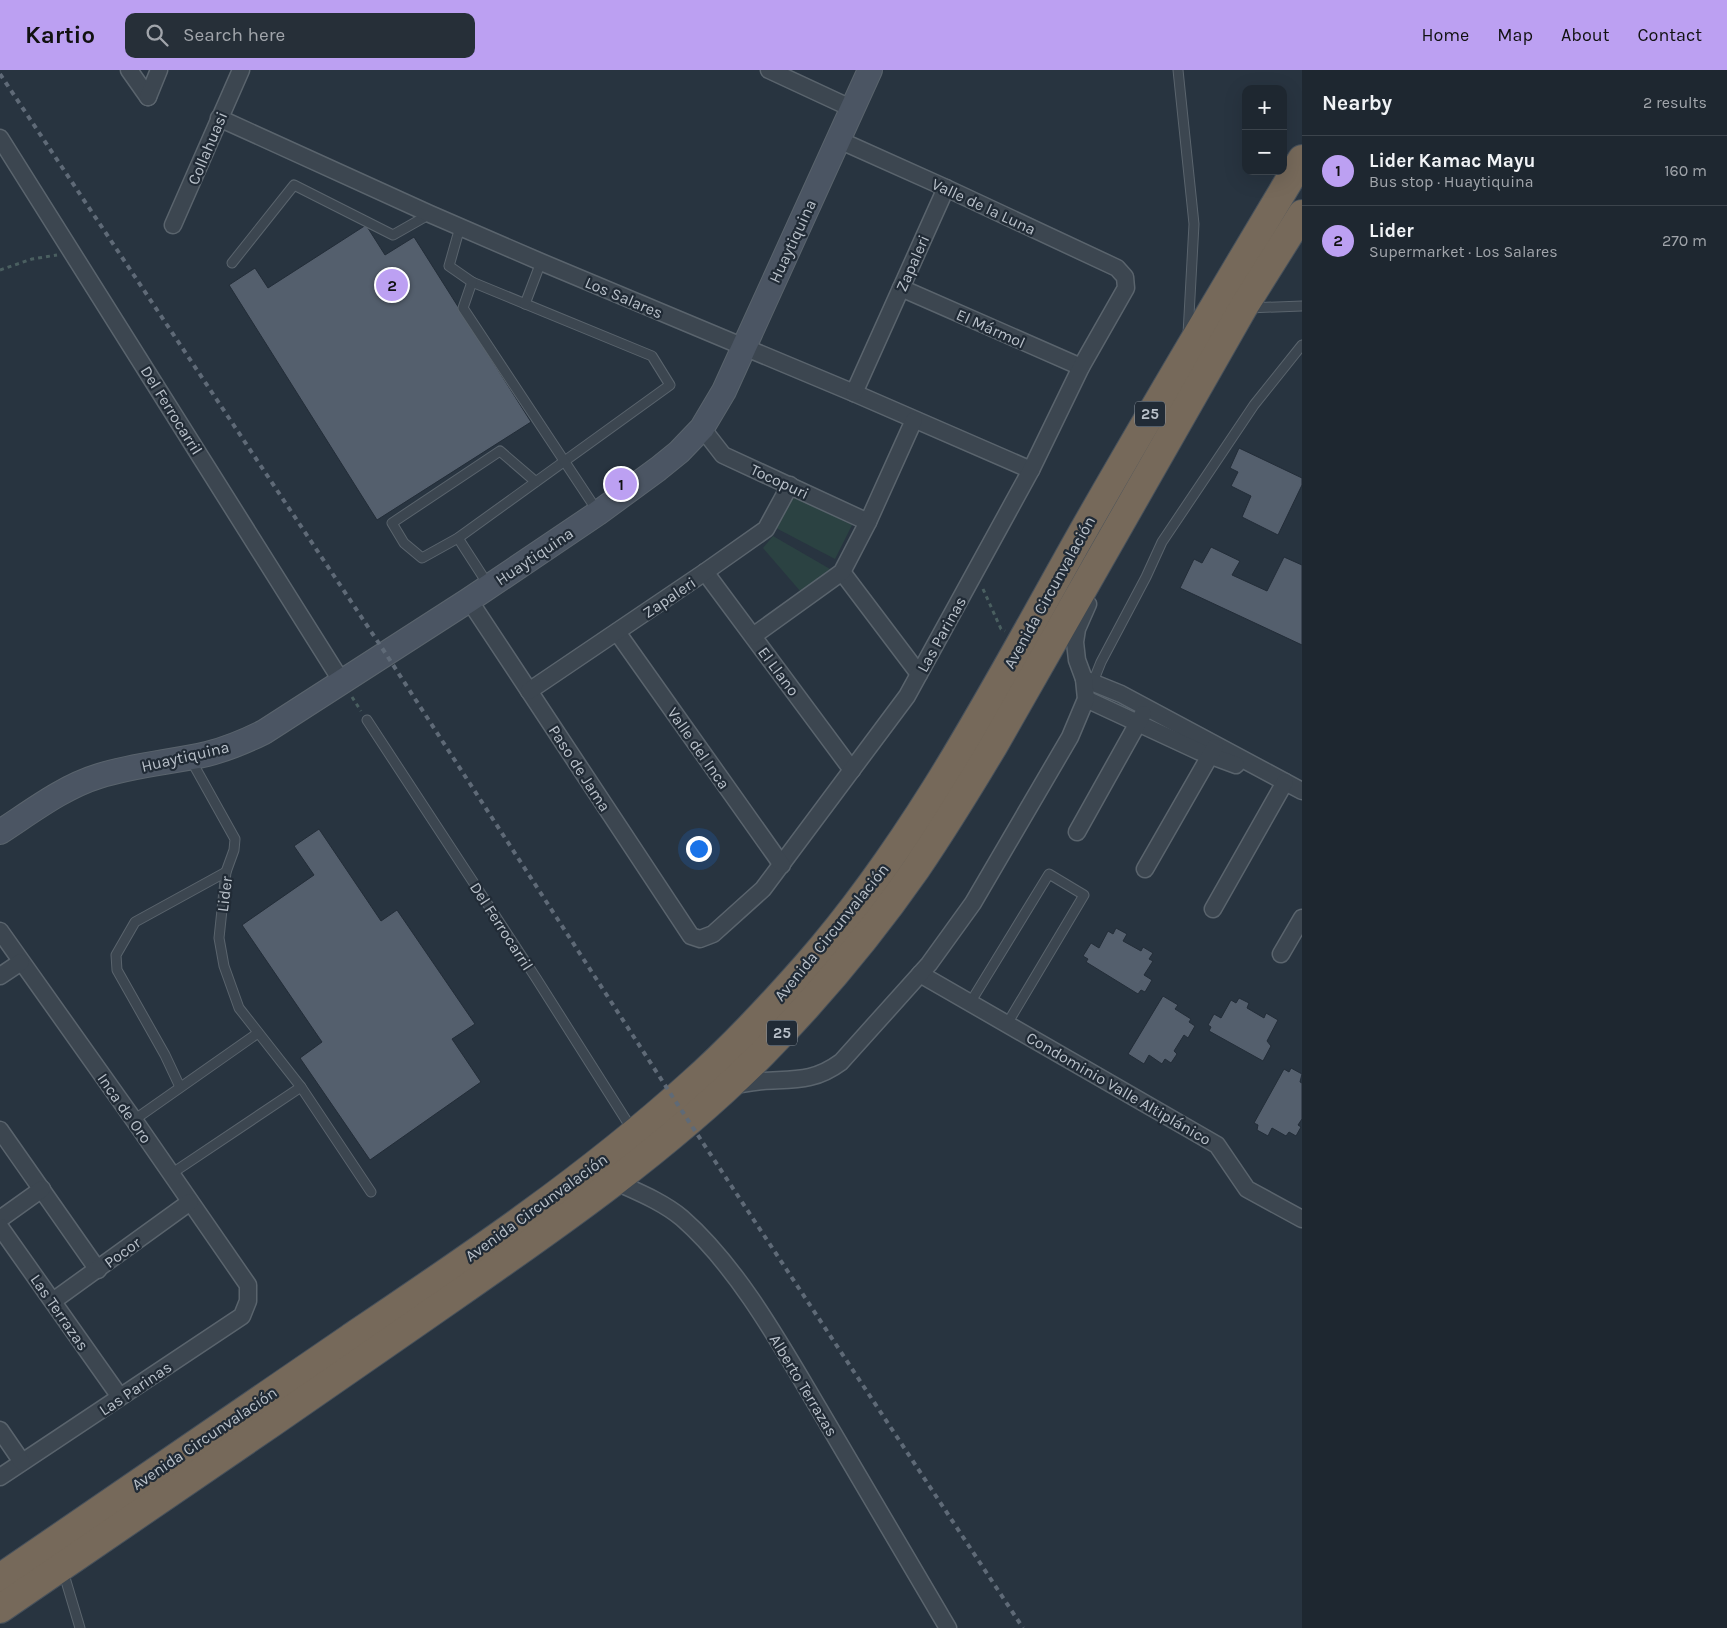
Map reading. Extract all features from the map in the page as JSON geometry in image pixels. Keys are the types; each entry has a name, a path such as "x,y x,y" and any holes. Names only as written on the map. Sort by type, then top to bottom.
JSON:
{"highway":[{"name":"Avenida Circunvalación","path":"0,1578 488,1244 576,1180 635,1133 696,1080 783,992 838,928 889,860 958,755 1125,457 1302,159"},
{"name":"Avenida Circunvalación","path":"0,1609 498,1266 616,1182 730,1085 769,1047 824,987 882,915 916,868 994,745 1243,308 1302,214"}],"street":[{"path":"129,70 148,97 159,70"},
{"name":"Collahuasi","path":"173,225 241,70"},
{"path":"769,70 853,108"},
{"name":"Huaytiquina","path":"0,832 57,795 84,781 115,772 189,758 227,748 264,732 470,600 598,512 679,452 702,428 724,392 870,70"},
{"name":"Los Salares","path":"220,118 430,214 1031,470"},
{"name":"Del Ferrocarril","path":"0,138 342,682"},
{"name":"Valle de la Luna","path":"839,140 1118,268 1125,277"},
{"name":"Zapaleri","path":"854,393 946,188"},
{"name":"Las Parinas","path":"691,936 700,940 713,934 764,889 907,696 1031,470 1081,367 1126,288 1125,277"},
{"name":"El Mármol","path":"901,288 1081,367"},
{"path":"753,636 842,572 868,522 914,420"},
{"name":"Tocopuri","path":"702,428 723,455 790,484 868,522"},
{"name":"Zapaleri","path":"529,691 766,529 790,484"},
{"name":"Avenida Circunvalación","path":"730,1085 761,1081 798,1080 820,1075 831,1070 841,1062 929,964 973,903 1070,737 1086,699 1088,681 1077,660 1075,642 1077,629 1096,586 1124,537 1134,499"},
{"name":"El Llano","path":"705,572 852,770"},
{"path":"842,572 919,674"},
{"name":"Paso de Jama","path":"470,600 691,936"},
{"name":"Valle del Inca","path":"617,632 782,865"},
{"path":"1088,681 1121,694 1147,708 1213,750"},
{"path":"1086,699 1138,723 1213,750 1302,791"},
{"path":"1077,832 1147,708"},
{"path":"1145,869 1213,750"},
{"path":"1213,908 1285,782"},
{"path":"1282,954 1302,918"},
{"name":"Inca de Oro","path":"0,931 248,1285"},
{"path":"0,976 22,962"},
{"name":"Condominio Valle Altiplánico","path":"920,974 1217,1145 1246,1189 1302,1219"},
{"path":"0,1130 98,1270"},
{"name":"Alberto Terrazas","path":"616,1182 651,1198 681,1217 714,1252 750,1298 792,1364 948,1628"},
{"path":"0,1220 42,1189"},
{"name":"Pocor","path":"53,1301 190,1202"},
{"name":"Las Terrazas","path":"0,1227 120,1397"},
{"name":"Las Parinas","path":"0,1477 242,1316 248,1301 248,1285"},
{"path":"0,1430 22,1462"}],"lane":[{"path":"1178,70 1194,224 1186,353"},
{"path":"232,263 294,185 393,235 430,214"},
{"path":"460,227 449,266 472,282 652,356 670,385 564,462 458,538 422,558 404,543 392,523 500,451 536,482"},
{"path":"524,304 541,262"},
{"path":"472,282 462,308 598,512"},
{"path":"1243,308 1302,306"},
{"path":"1088,681 1101,662 1146,577 1162,542 1254,405 1302,345"},
{"path":"458,538 489,586"},
{"name":"Del Ferrocarril","path":"367,720 635,1133"},
{"name":"Lider","path":"189,758 235,839 234,850 226,872 219,938 224,966 239,1008 301,1086 371,1192"},
{"path":"180,1087 117,970 116,955 135,922 226,872"},
{"path":"970,1003 1050,874 1084,895 1008,1024"},
{"path":"134,1120 258,1032"},
{"path":"170,1174 301,1086"},
{"path":"62,1567 80,1628"}],"path":[{"path":"0,270 32,259 73,253"},
{"path":"342,682 367,720"}],"green space":[{"path":"793,494 852,525 835,559 776,528"},
{"path":"773,536 830,569 801,592 763,548"}],"building":[{"path":"366,225 385,255 414,237 531,422 377,520 229,285 255,268 268,288"},
{"path":"1239,448 1302,478 1302,485 1278,535 1242,517 1251,496 1231,486 1238,472 1230,468"},
{"path":"1211,547 1240,561 1232,575 1267,591 1284,557 1302,565 1302,645 1180,588 1194,559 1202,563"},
{"path":"319,829 381,921 397,910 475,1024 452,1039 481,1082 370,1160 300,1058 322,1042 242,925 314,875 294,846"},
{"path":"1116,928 1127,934 1123,941 1141,951 1143,947 1153,953 1149,959 1153,961 1144,975 1152,980 1145,992 1141,990 1138,994 1086,962 1088,959 1083,956 1091,943 1099,948 1108,931 1113,934"},
{"path":"1163,996 1178,1005 1175,1009 1191,1019 1189,1022 1195,1026 1188,1038 1184,1035 1174,1051 1177,1054 1171,1063 1165,1059 1162,1064 1149,1055 1144,1064 1128,1054"},
{"path":"1239,998 1249,1003 1247,1008 1264,1018 1266,1013 1278,1020 1267,1041 1271,1046 1263,1061 1209,1031 1211,1027 1208,1025 1214,1014 1221,1018 1231,1000 1236,1003"},
{"path":"1291,1068 1302,1074 1300,1082 1302,1083 1302,1119 1298,1125 1301,1127 1296,1136 1289,1132 1286,1136 1272,1128 1268,1136 1257,1130 1258,1125 1254,1123 1284,1069 1289,1072"}],"railway":[{"path":"0,74 386,654 674,1099 1023,1628"}],"place":[{"name":"Lider","path":"392,285"},
{"name":"Lider Kamac Mayu","path":"621,484"}]}
